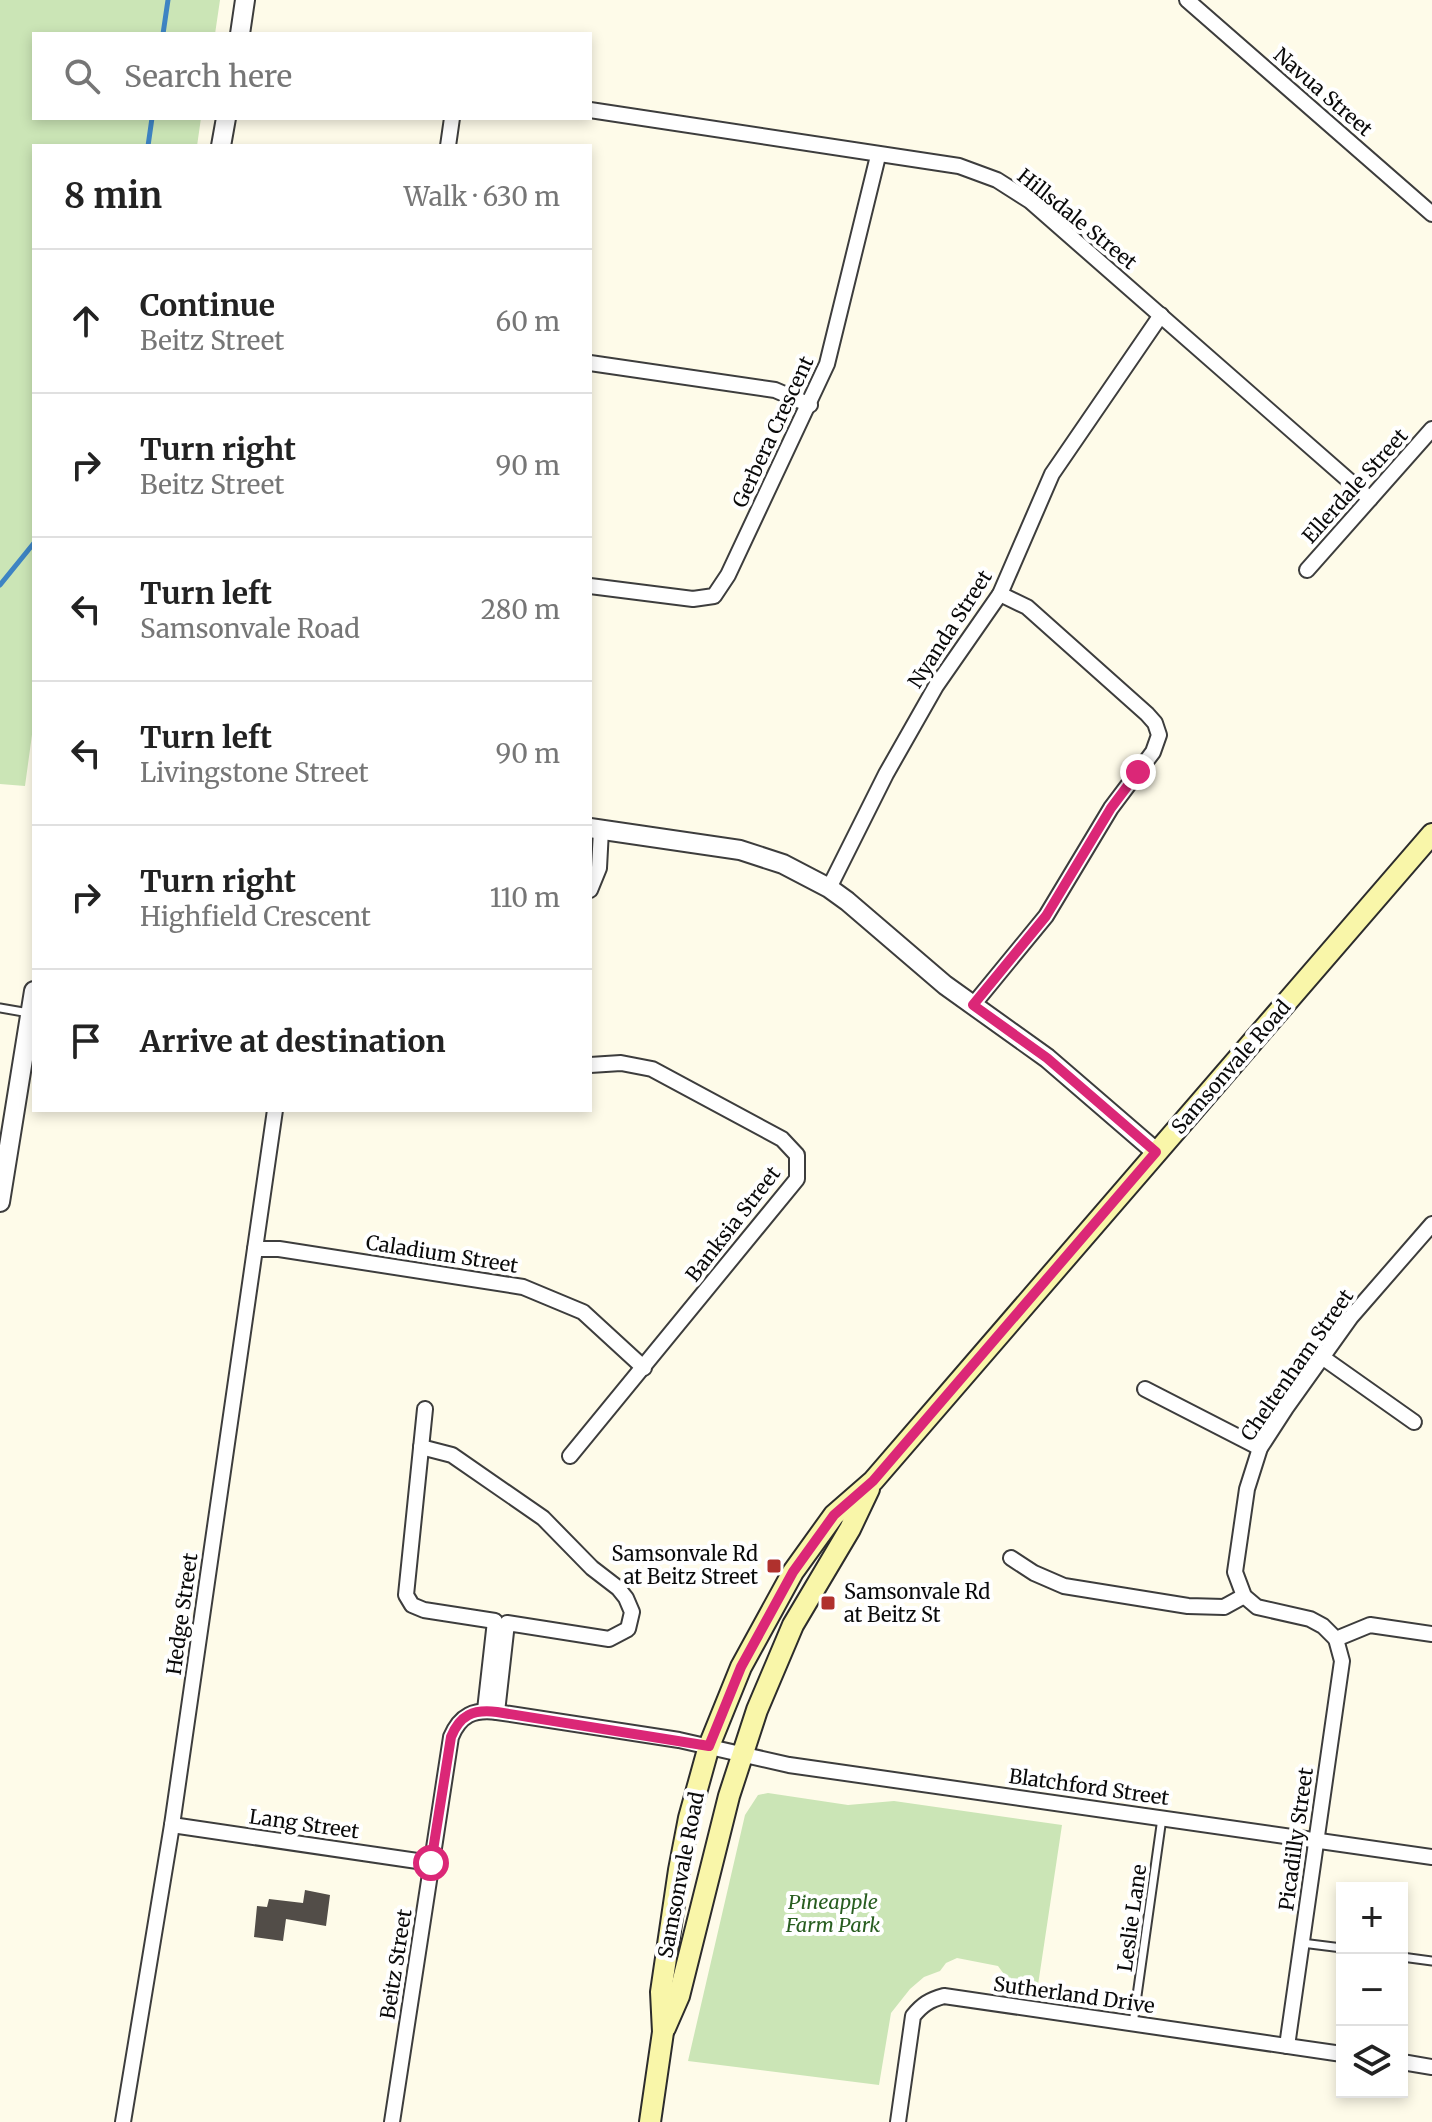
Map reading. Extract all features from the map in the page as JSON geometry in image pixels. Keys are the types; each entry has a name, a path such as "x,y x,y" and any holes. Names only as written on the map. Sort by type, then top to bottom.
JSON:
{"main road":[{"name":"Samsonvale Road","path":"650,2122 663,2032 661,1992 689,1818 709,1746 741,1667 793,1572 834,1515 873,1481 1432,834"},
{"name":"Samsonvale Road","path":"663,2032 679,1996 741,1755 762,1698 793,1625 850,1529 873,1481"}],"street":[{"path":"240,32 245,0"},
{"name":"Navua Street","path":"1187,0 1432,214"},
{"name":"Hillsdale Street","path":"592,110 959,166 997,180 1030,201 1370,499"},
{"path":"221,144 226,120"},
{"path":"448,144 452,120"},
{"name":"Gerbera Crescent","path":"592,586 693,599 714,596 728,575 827,364 878,156"},
{"name":"Nyanda Street","path":"829,888 886,774 936,686 1000,594 1052,474 1161,315"},
{"path":"592,363 775,390 810,405"},
{"name":"Ellerdale Street","path":"1307,570 1432,429"},
{"path":"973,1005 1046,916 1111,808 1153,752 1159,735 1155,723 1147,714 1027,607 1000,594"},
{"path":"592,885 599,868 595,829 740,850 783,864 829,888 973,1005 1047,1058 1156,1152"},
{"path":"0,1202 32,1006"},
{"name":"Banksia Street","path":"570,1456 797,1179 797,1155 782,1139 652,1069 621,1063 592,1065"},
{"name":"Hedge Street","path":"123,2122 172,1825 275,1112"},
{"name":"Cheltenham Street","path":"1244,1596 1235,1572 1247,1489 1260,1448 1351,1317 1432,1224"},
{"name":"Caladium Street","path":"255,1249 279,1249 523,1287 583,1312 644,1368"},
{"path":"1322,1357 1414,1422"},
{"path":"1145,1389 1260,1448"},
{"path":"425,1409 406,1595 412,1605 424,1610 495,1621 491,1711"},
{"path":"421,1447 452,1455 543,1518 592,1568 618,1588 632,1612 628,1629 609,1639 507,1623 491,1711"},
{"path":"1011,1558 1034,1573 1064,1586 1188,1606 1224,1607 1244,1596 1257,1607 1310,1619 1336,1639 1370,1625 1432,1634"},
{"name":"Picadilly Street","path":"1287,2046 1342,1661 1336,1639"},
{"path":"491,1711 709,1746 741,1755"},
{"name":"Beitz Street","path":"392,2122 451,1737 465,1715 491,1711"},
{"name":"Blatchford Street","path":"741,1755 789,1765 1432,1857"},
{"name":"Lang Street","path":"172,1825 431,1863"},
{"name":"Sutherland Drive","path":"898,2122 913,2016 931,1999 944,1996 1336,2053"},
{"path":"1408,2063 1432,2067"}],"lane":[{"path":"0,1008 31,1013"},
{"name":"Leslie Lane","path":"1133,2024 1162,1818"},
{"path":"1302,1943 1336,1947"},
{"path":"1408,1958 1432,1961"}],"green space":[{"path":"0,0 220,0 215,32 32,32 32,120 201,120 197,144 32,144 32,735 25,786 0,784"},
{"name":"Pineapple Farm Park","path":"768,1793 848,1805 894,1801 1062,1825 1038,1985 1009,1981 998,1966 957,1958 946,1963 940,1971 924,1977 910,1989 891,2013 879,2085 688,2061 745,1815 758,1795"}],"building":[{"path":"305,1890 330,1895 326,1926 286,1919 283,1941 254,1937 257,1906 267,1907 269,1899 303,1903"}],"waterway":[{"path":"163,32 168,0"},
{"path":"148,144 152,120"},
{"path":"0,585 32,545"}],"place":[{"name":"Samsonvale Rd at Beitz Street","path":"774,1566"},
{"name":"Samsonvale Rd at Beitz St","path":"828,1603"}],"route":[{"path":"431,1863 451,1737 465,1715 485,1710 709,1746 756,1636 812,1543 834,1515 873,1481 1156,1152 1047,1058 973,1005 1046,916 1111,808 1138,772"}]}
